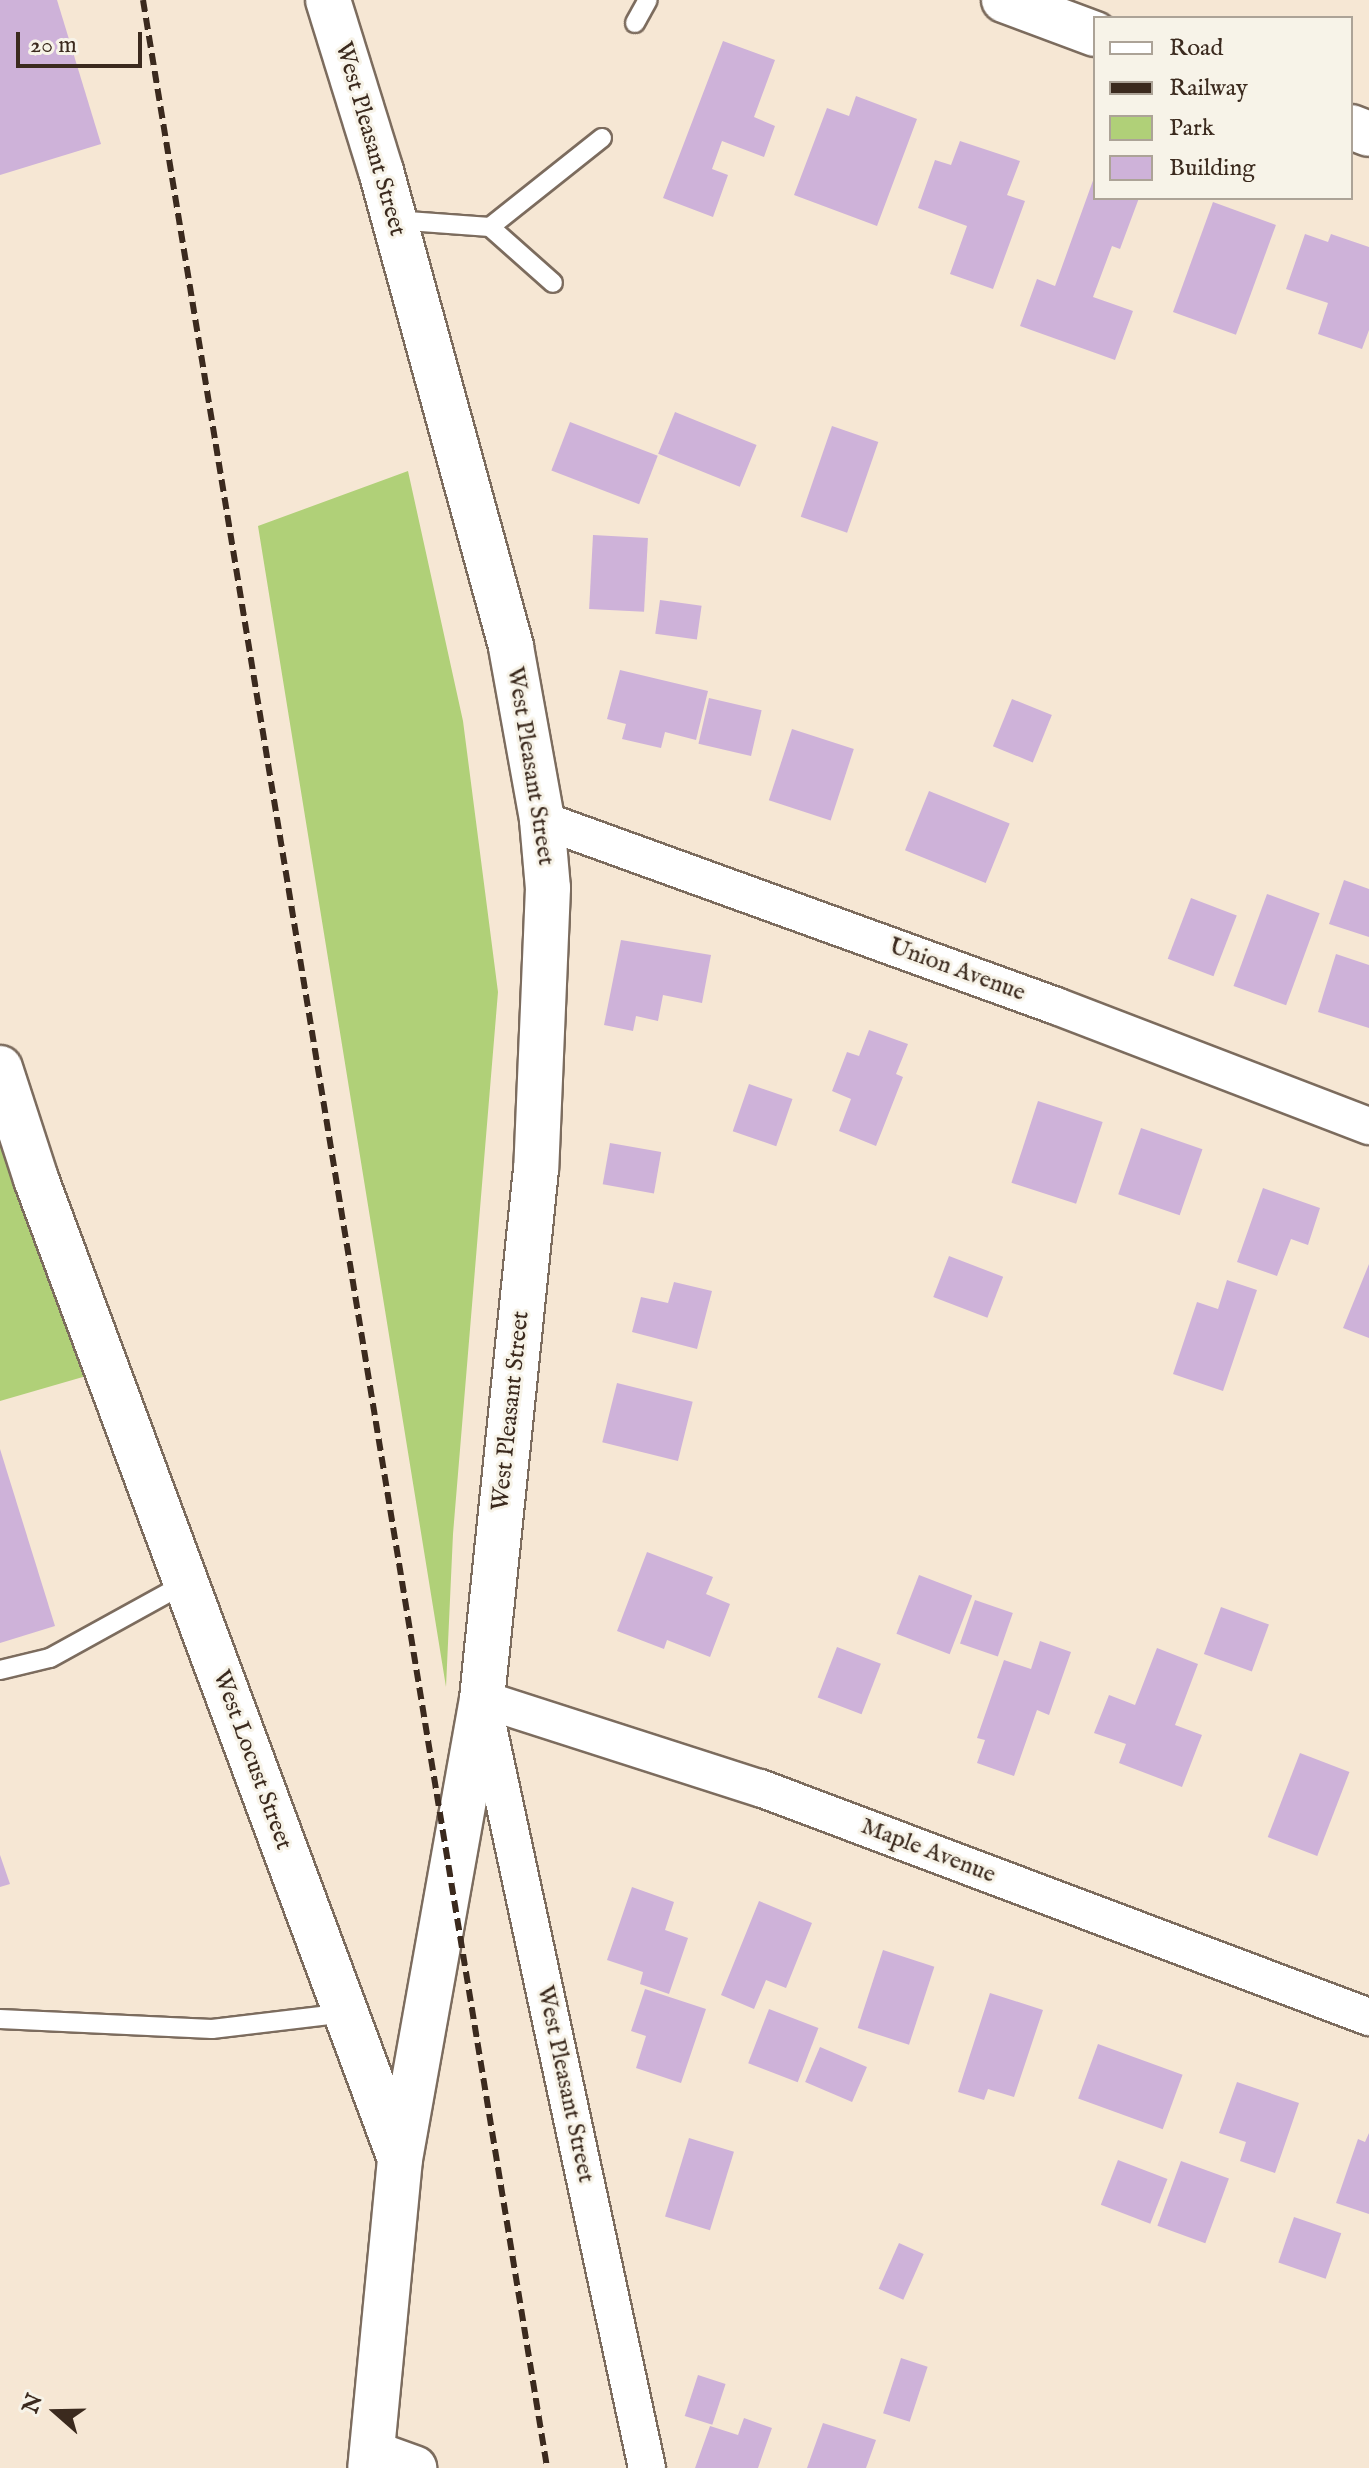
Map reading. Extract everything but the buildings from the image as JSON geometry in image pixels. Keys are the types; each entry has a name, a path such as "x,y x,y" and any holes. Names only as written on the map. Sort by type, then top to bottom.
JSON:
{"street":[{"name":"West Pleasant Street","path":"328,0 394,220 511,647 542,820 548,888 536,1169 482,1699 400,2159"},
{"path":"1029,4 1093,33"},
{"name":"Union Avenue","path":"542,820 1056,1006 1369,1126"},
{"name":"West Locust Street","path":"0,1068 13,1114 400,2159 371,2460"},
{"name":"West Pleasant Street","path":"482,1699 647,2468"},
{"name":"Maple Avenue","path":"482,1699 760,1788 1369,2017"},
{"path":"371,2460 414,2468"}],"lane":[{"path":"635,23 648,0"},
{"path":"490,227 602,138"},
{"path":"394,220 490,227 553,283"},
{"path":"0,1670 50,1658 186,1583"},
{"path":"0,2019 212,2029 346,2013"}],"green space":[{"path":"408,471 463,721 498,992 453,1534 446,1687 258,526"},
{"path":"0,1046 107,1370 0,1401"}],"railway":[{"path":"143,0 547,2468"}]}
